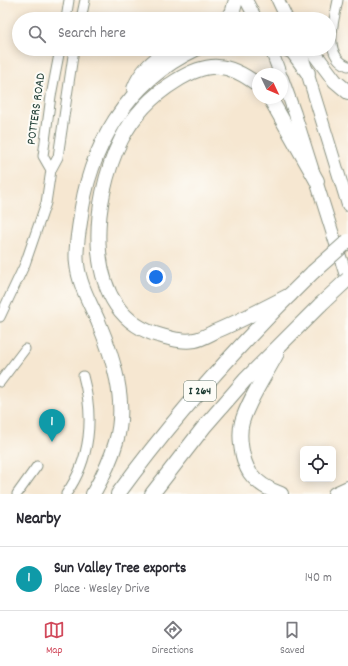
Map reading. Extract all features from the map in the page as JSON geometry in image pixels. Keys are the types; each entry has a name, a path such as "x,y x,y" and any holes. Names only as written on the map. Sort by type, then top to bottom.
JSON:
{"highway":[{"path":"233,12 236,0"},
{"path":"131,98 138,78 151,62 160,56"},
{"path":"93,494 116,442 120,425 119,398 109,349 82,283 77,264 77,243 81,212 94,159 106,133 131,98 162,69 184,56"},
{"path":"296,56 308,73"},
{"path":"316,56 335,81 348,92"},
{"path":"252,80 230,68 206,67 186,74 170,84 142,109 121,139 104,185 99,221 100,257 110,295 121,314 142,330 177,340 196,340 234,324 290,295"},
{"path":"273,104 317,182"},
{"name":"I 264","path":"118,494 144,457 218,370 313,272 348,240"},
{"name":"I 264","path":"152,494 204,427 245,380 321,304 348,280"},
{"path":"281,494 263,485 250,472 244,457 241,436 242,423 248,406 284,340"},
{"path":"335,494 348,488"}],"main road":[{"path":"246,0 252,12"},
{"path":"278,0 284,12"},
{"path":"274,56 278,68"},
{"path":"302,56 348,204"},
{"path":"288,96 348,280"}],"street":[{"path":"67,12 69,0"},
{"path":"82,12 85,0"},
{"path":"336,12 338,0"},
{"name":"POTTERS ROAD","path":"51,170 43,156 51,96 59,56"},
{"path":"0,317 25,264 46,203 51,170 58,157 73,56"},
{"path":"336,56 341,64 348,66"},
{"path":"0,382 25,349"},
{"path":"66,494 80,468 88,438 89,407 83,376"},
{"path":"17,494 37,466"}],"place":[{"name":"Sun Valley Tree exports","path":"52,442"}]}
